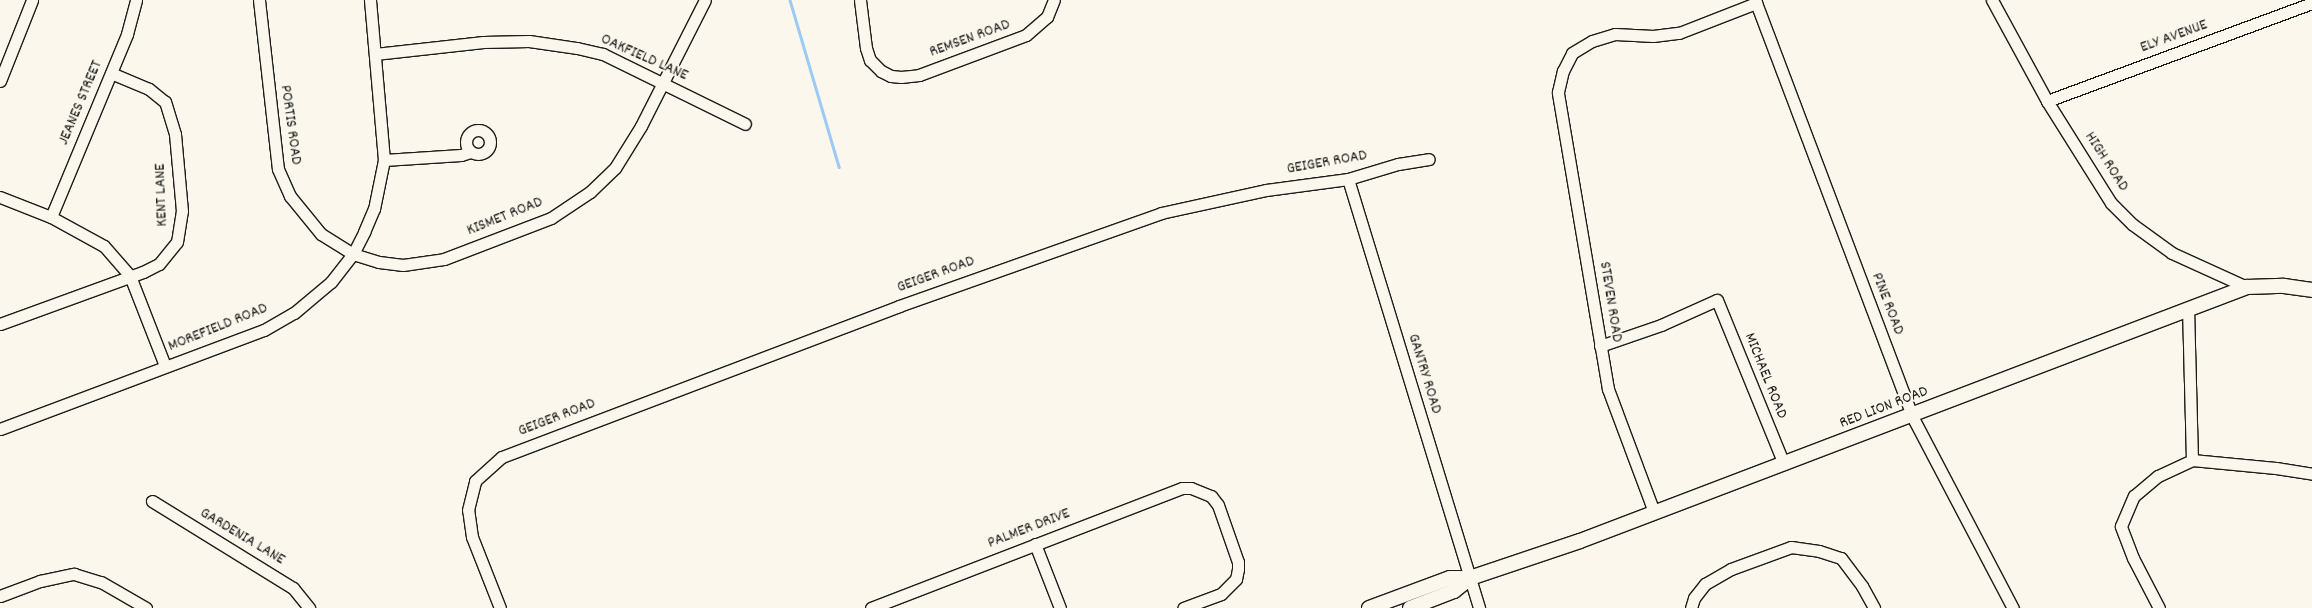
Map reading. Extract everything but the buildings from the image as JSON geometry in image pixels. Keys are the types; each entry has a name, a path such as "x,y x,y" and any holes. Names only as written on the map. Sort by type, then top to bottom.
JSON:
{"main road":[{"name":"RED LION ROAD","path":"1369,608 1450,578 1470,578 1554,551 2247,287 2284,286 2312,290"},
{"name":"RED LION ROAD","path":"1410,608 1454,591 1470,578"}],"street":[{"path":"0,81 32,0"},
{"name":"JEANES STREET","path":"51,217 127,34 136,0"},
{"name":"PORTIS ROAD","path":"259,0 278,169 290,196 321,234 353,254"},
{"name":"MOREFIELD ROAD","path":"0,430 264,330 294,313 331,282 353,254 374,209 384,160 370,0"},
{"name":"REMSEN ROAD","path":"860,0 866,48 870,60 881,71 891,76 901,77 918,75 1026,35 1047,17 1054,0"},
{"name":"HIGH ROAD","path":"1992,0 2047,101 2111,202 2132,224 2172,253 2247,287"},
{"name":"KISMET ROAD","path":"353,254 379,262 403,265 444,259 551,218 590,192 615,168 663,84 702,1"},
{"name":"STEVEN ROAD","path":"1654,512 1608,390 1558,92 1563,71 1572,53 1592,41 1615,34 1653,36 1679,33 1756,2"},
{"name":"PINE ROAD","path":"1756,2 1912,416 2013,608"},
{"name":"ELY AVENUE","path":"2047,101 2312,3"},
{"name":"OAKFIELD LANE","path":"375,54 483,42 530,41 603,54 745,124"},
{"name":"KENT LANE","path":"0,324 159,264 177,242 182,211 174,134 165,102 148,89 111,74"},
{"path":"384,160 461,155 470,152"},
{"name":"GEIGER ROAD","path":"500,608 472,537 468,510 475,481 502,457 899,306 1161,213 1266,190 1348,179 1398,164 1429,159"},
{"name":"GANTRY ROAD","path":"1348,179 1479,608"},
{"path":"0,197 51,217 104,246 130,276 165,366"},
{"name":"MICHAEL ROAD","path":"1600,346 1661,325 1717,300 1784,464"},
{"path":"2188,310 2192,460"},
{"path":"2159,608 2132,558 2121,526 2134,496 2158,476 2192,460 2276,468 2312,474"},
{"name":"PALMER DRIVE","path":"871,608 1182,488 1200,490 1211,496 1218,505 1238,562 1236,579 1221,594 1183,608"},
{"name":"GARDENIA LANE","path":"152,501 293,588 308,608"},
{"path":"1035,544 1060,608"},
{"path":"1691,608 1694,598 1705,584 1731,569 1791,547 1819,550 1841,558 1862,586 1874,608"},
{"path":"0,596 40,581 74,574 101,582 146,608"}],"waterway":[{"path":"790,0 839,167"}]}
